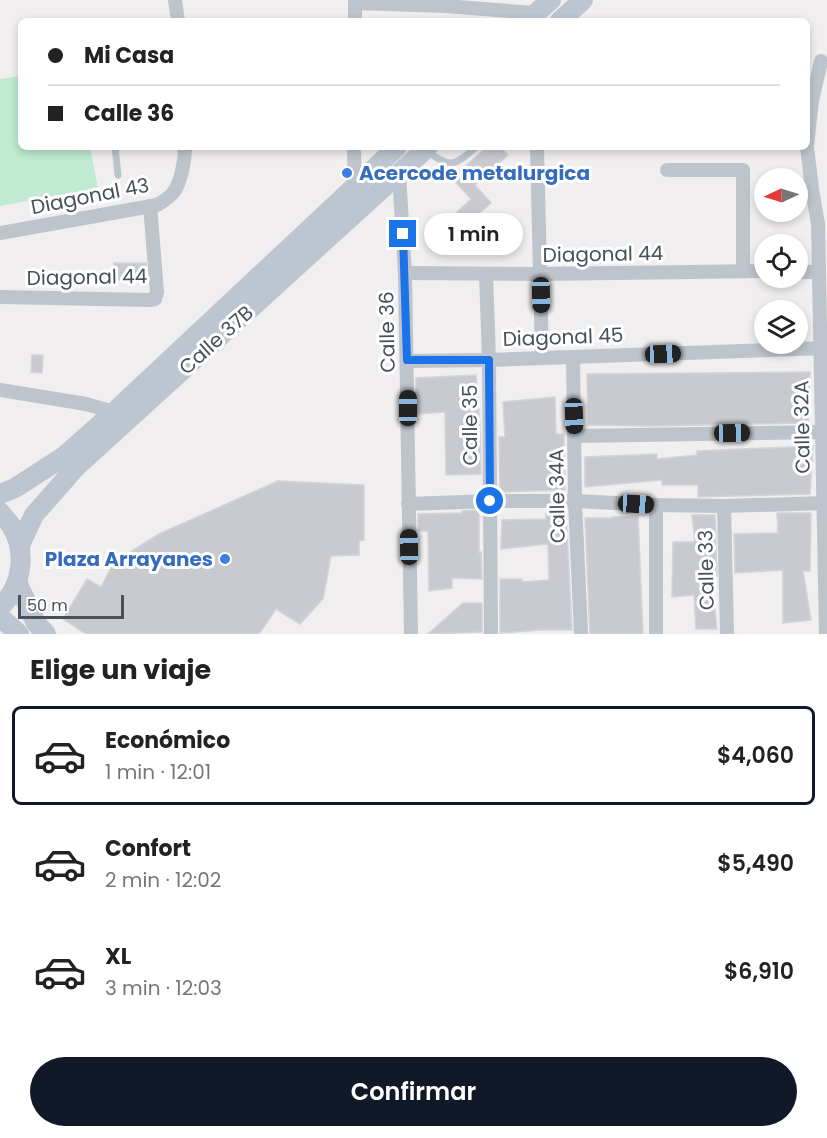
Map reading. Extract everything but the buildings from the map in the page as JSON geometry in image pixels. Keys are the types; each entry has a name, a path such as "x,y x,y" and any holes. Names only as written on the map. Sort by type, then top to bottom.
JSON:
{"main road":[{"path":"533,14 551,0"},
{"path":"564,18 583,0"},
{"name":"Calle 37B","path":"0,494 15,488 63,457 394,150"},
{"name":"Calle 37B","path":"20,545 34,515 77,466 425,150"},
{"path":"0,512 12,526 20,545 21,560 17,582 0,607"},
{"path":"17,582 36,623 46,634"},
{"path":"0,617 19,634"}],"street":[{"path":"175,0 178,18"},
{"path":"355,18 355,1 445,3 533,14"},
{"name":"Calle 32A","path":"810,119 818,60"},
{"name":"Diagonal 43","path":"0,232 157,205 173,193 181,175 185,150"},
{"path":"354,150 355,187"},
{"path":"537,150 542,357"},
{"name":"Calle 32A","path":"807,150 812,189 822,224 819,272 824,348 822,432 826,634"},
{"path":"667,170 743,170 743,270"},
{"name":"Calle 36","path":"399,174 405,273 411,634"},
{"name":"Diagonal 44","path":"0,297 155,299 158,292 150,207"},
{"name":"Diagonal 44","path":"405,273 540,274 754,270"},
{"path":"808,272 819,272"},
{"name":"Calle 35","path":"486,274 489,360 491,634"},
{"name":"Diagonal 45","path":"407,360 489,360 824,348"},
{"name":"Calle 34A","path":"573,357 581,634"},
{"path":"0,390 86,404 114,412"},
{"path":"575,436 822,432"},
{"path":"408,504 490,501 576,501 724,506 825,503"},
{"path":"656,505 656,634"},
{"name":"Calle 33","path":"724,506 728,634"}],"lane":[{"path":"115,150 118,175"},
{"path":"429,150 443,163 454,163 472,150"}],"green space":[{"path":"18,76 18,150 91,150 98,188 0,206 0,79"}],"place":[{"name":"Acercode metalurgica","path":"347,173"},
{"name":"Plaza Arrayanes","path":"225,559"}],"route":[{"path":"403,234 407,360 489,360 490,501"}]}
